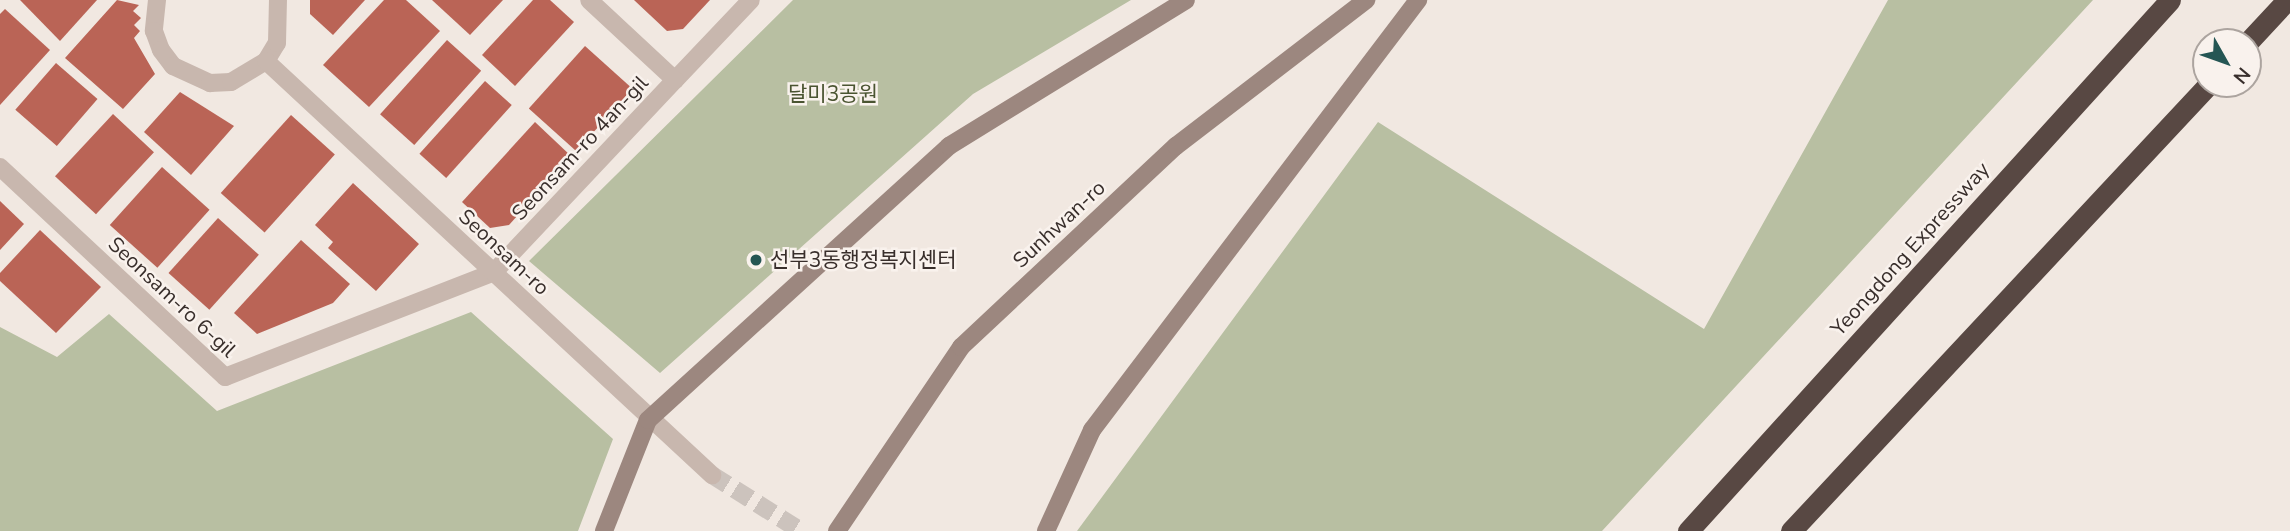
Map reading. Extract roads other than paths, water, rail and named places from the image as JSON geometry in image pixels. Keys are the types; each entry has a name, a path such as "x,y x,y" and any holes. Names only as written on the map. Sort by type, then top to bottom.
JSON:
{"highway":[{"name":"Yeongdong Expressway","path":"1688,531 2170,0"},
{"path":"2261,28 2287,0"},
{"path":"1791,531 2195,98"}],"main road":[{"path":"604,531 648,420 949,146 1186,0"},
{"name":"Sunhwan-ro","path":"837,531 961,347 1176,146 1366,0"},
{"path":"1046,531 1092,430 1418,0"}],"street":[{"path":"157,0 154,31 161,50 191,78 231,82 266,61 277,43 278,0"},
{"name":"Seonsam-ro 4an-gil","path":"494,272 675,80 589,0"},
{"path":"675,80 751,0"},
{"name":"Seonsam-ro","path":"266,61 494,272 648,420 712,475"},
{"name":"Seonsam-ro 6-gil","path":"0,167 225,377 494,272"}],"tunnel":[{"path":"712,475 801,531"}],"place":[{"name":"선부3동행정복지센터","path":"756,260"}],"park label":[{"name":"달미3공원","path":"833,94"}]}
